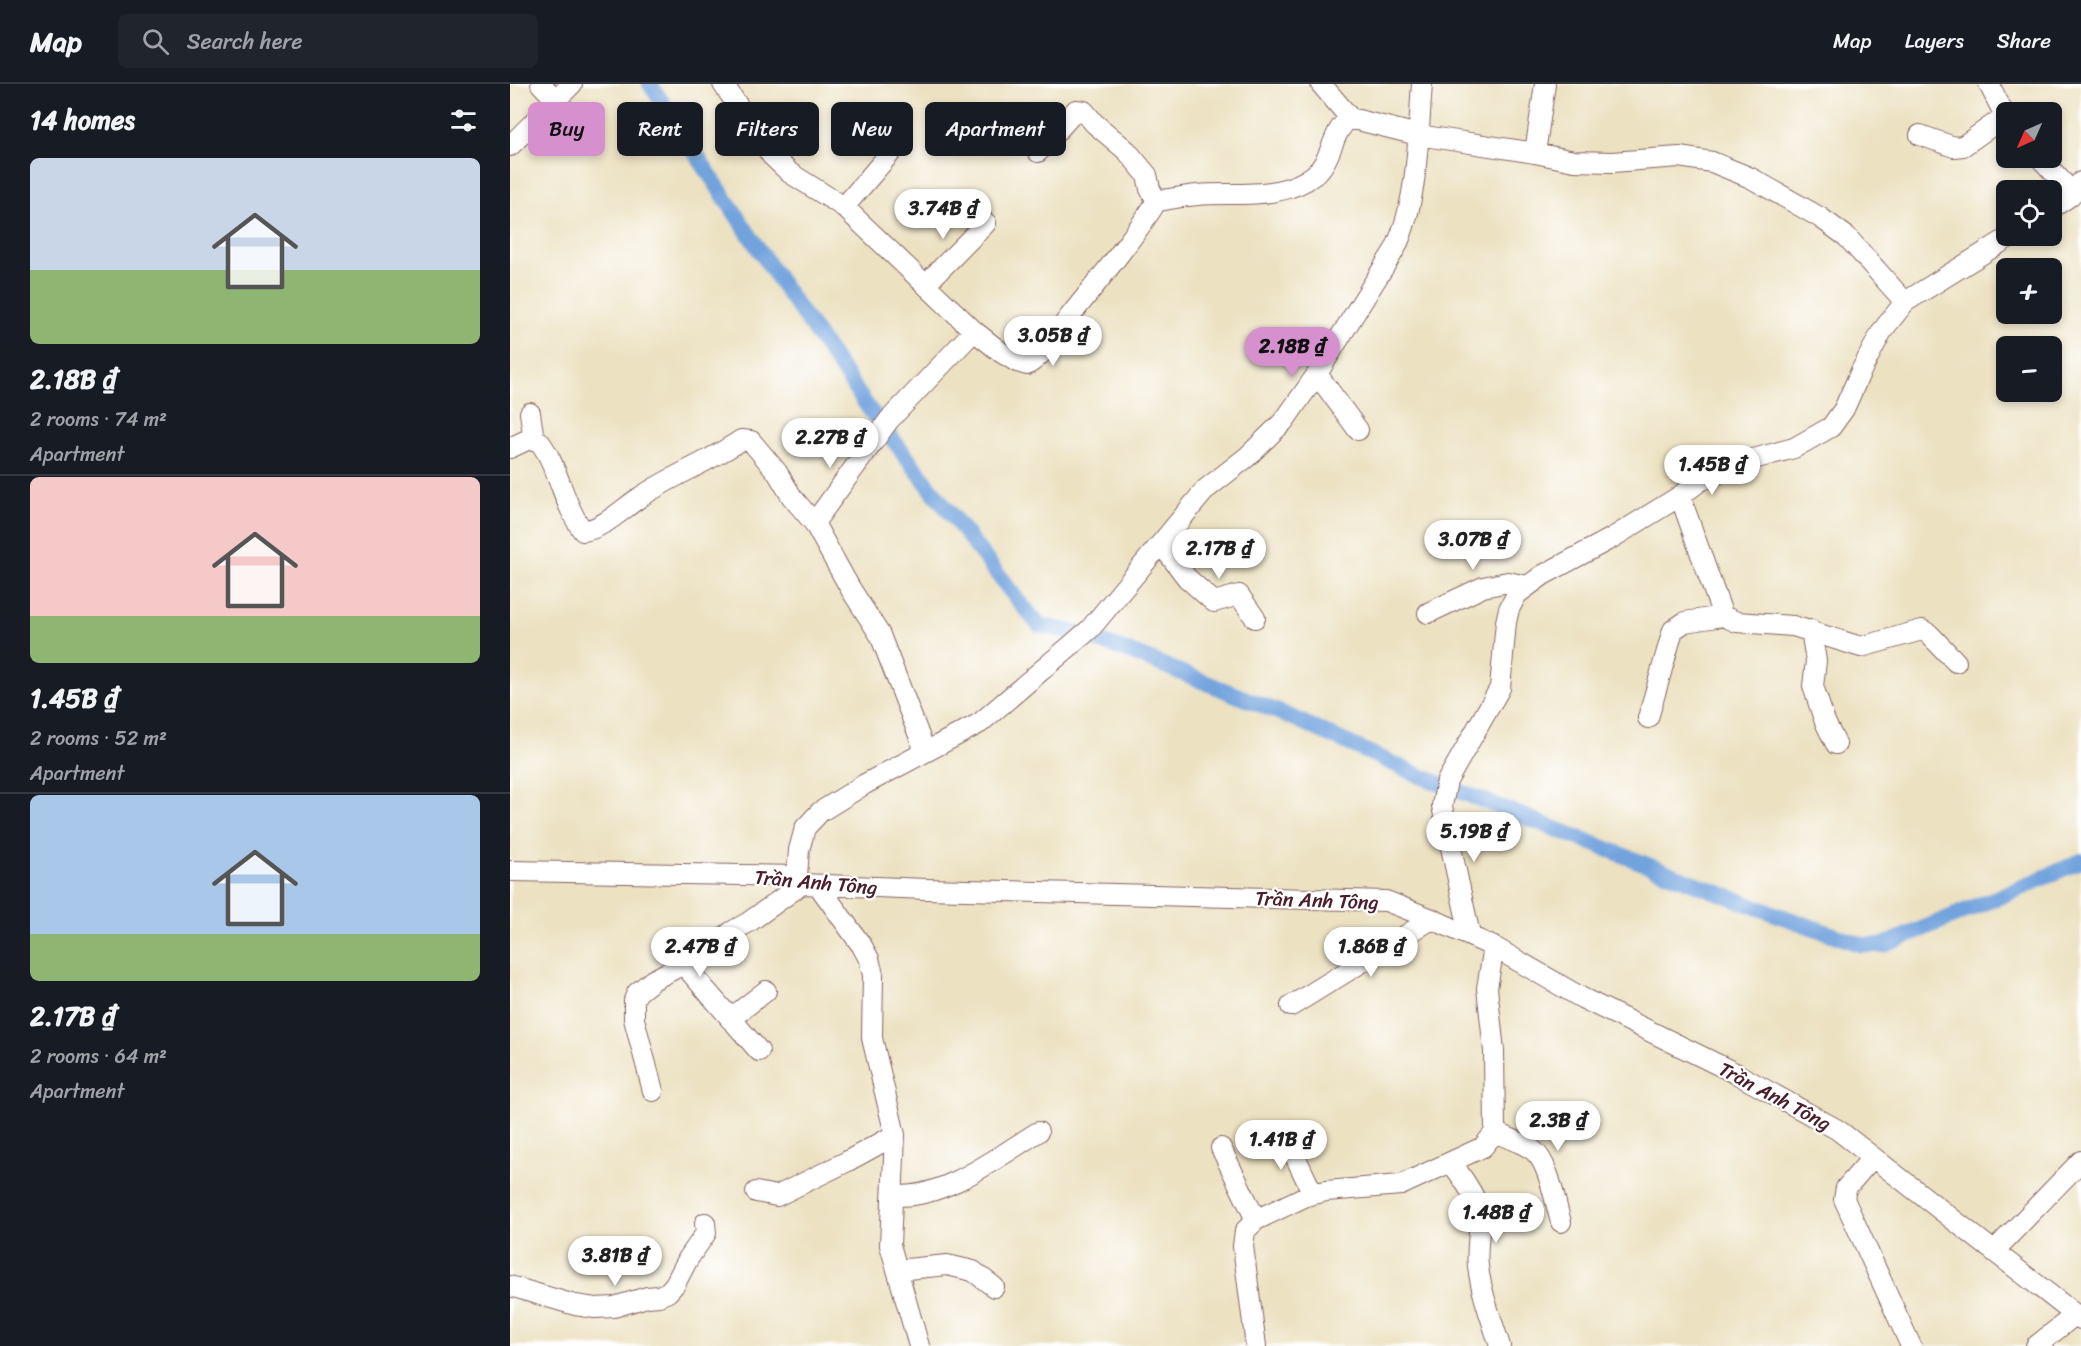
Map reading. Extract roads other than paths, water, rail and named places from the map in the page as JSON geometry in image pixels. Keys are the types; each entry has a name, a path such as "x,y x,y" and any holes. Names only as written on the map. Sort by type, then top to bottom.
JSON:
{"street":[{"path":"542,84 556,100"},
{"path":"510,146 572,84"},
{"path":"723,84 772,156 790,173 844,207 974,331 1017,362 1028,365 1033,362 1118,256 1157,201 1196,195 1268,192 1294,187 1315,175 1328,158 1342,124 1350,118"},
{"path":"1321,84 1350,118 1418,135 1574,161 1612,162 1679,156 1713,162 1751,178 1821,218 1846,237 1905,302"},
{"path":"919,1346 890,1245 895,1135 872,1038 873,975 869,959 862,946 806,882 799,850 805,828 820,812 865,784 980,723 1039,673 1083,634 1206,489 1247,457 1284,421 1317,374 1395,249 1403,232 1409,208 1422,84"},
{"path":"1535,153 1545,84"},
{"path":"1989,84 1998,102"},
{"path":"1066,121 1076,110 1084,111 1094,123 1127,151 1143,170 1157,201"},
{"path":"1920,135 1947,146 1963,146 1996,125"},
{"path":"844,207 888,156"},
{"path":"2050,168 2076,194 2062,202"},
{"path":"926,284 986,223"},
{"path":"1470,935 1442,806 1447,786 1500,688 1506,622 1509,609 1517,594 1680,496 1700,481 1746,461 1794,448 1831,427 1844,409 1860,371 1882,331 1905,302 1996,245"},
{"path":"814,523 889,420 974,331"},
{"path":"1317,374 1358,430"},
{"path":"530,413 534,440"},
{"path":"510,448 529,439 539,441 574,519 583,531 590,530 611,518 639,498 741,440 751,441 814,523 850,588 880,635 926,751"},
{"path":"1680,496 1724,616"},
{"path":"1161,544 1187,578 1214,602 1239,595 1255,618"},
{"path":"1428,613 1483,587 1509,582 1527,586"},
{"path":"1648,718 1673,630 1685,622 1724,616 1737,622 1793,626 1861,646 1922,630 1929,633 1956,662"},
{"path":"1811,630 1816,661 1813,686 1824,722 1836,744"},
{"name":"Trần Anh Tông","path":"510,871 1386,901 1494,947 1582,998 1737,1074 1838,1130 1995,1250 2078,1317"},
{"path":"653,1091 634,1019 634,1000 637,993 653,980 704,954 731,932 806,882"},
{"path":"1291,1006 1432,919"},
{"path":"1256,1346 1243,1246 1245,1231 1256,1220 1313,1194 1401,1185 1483,1148 1495,1132 1494,1051 1487,988 1494,947"},
{"path":"684,965 759,1051"},
{"path":"730,1019 765,991"},
{"path":"1283,1131 1313,1194"},
{"path":"892,1195 907,1197 943,1188 1038,1132"},
{"path":"1495,1132 1526,1146 1539,1155 1561,1222"},
{"path":"756,1192 777,1196 895,1135"},
{"path":"1221,1148 1256,1220"},
{"path":"1873,1157 1846,1188 1844,1199 1911,1346"},
{"path":"1995,1250 2081,1161"},
{"path":"1452,1163 1476,1202 1480,1219 1477,1237 1478,1267 1500,1346"},
{"path":"510,1286 574,1305 595,1308 614,1307 647,1297 659,1296 668,1292 675,1284 706,1233 705,1224"},
{"path":"897,1270 947,1265 973,1271 994,1287"},
{"path":"2036,1346 2078,1317"}],"waterway":[{"path":"650,84 781,283 870,410 1039,625 1077,633 1138,655 1293,718 1418,775 1750,905 1862,945 1884,945 2081,861"}]}
